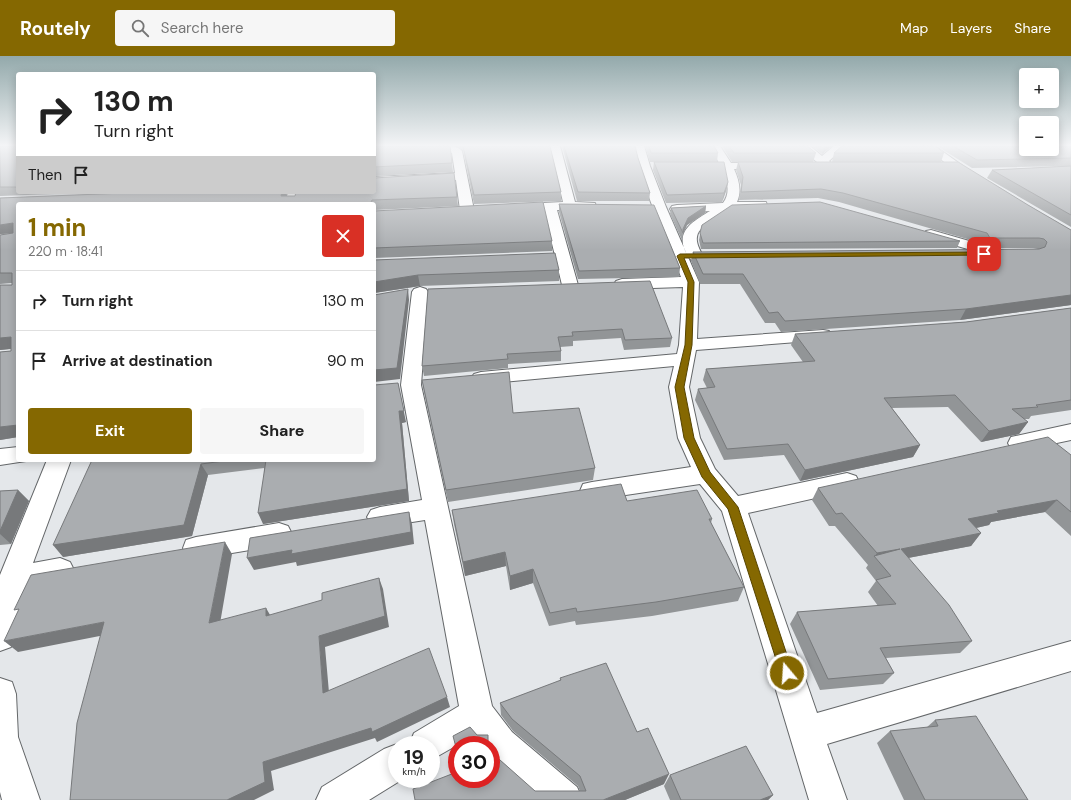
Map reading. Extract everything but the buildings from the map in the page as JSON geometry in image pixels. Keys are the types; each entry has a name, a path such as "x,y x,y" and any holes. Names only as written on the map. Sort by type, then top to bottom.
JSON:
{"street":[{"path":"463,181 468,210"},
{"path":"564,181 570,206"},
{"path":"649,181 659,208 687,256"},
{"path":"733,181 734,192 732,199 727,206 694,228 690,235 687,256 691,282 686,352 679,387 689,438 706,474 733,507 828,800"},
{"path":"974,181 986,187"},
{"path":"644,207 659,208 774,204"},
{"path":"549,206 570,286"},
{"path":"534,207 600,206"},
{"path":"452,211 482,210"},
{"path":"916,230 1006,254 952,254"},
{"path":"547,256 562,256"},
{"path":"687,256 710,256"},
{"path":"608,284 691,282"},
{"path":"420,293 412,385 445,511 477,714 500,744 564,800"},
{"path":"466,380 840,334"},
{"path":"1002,447 1071,432"},
{"path":"0,457 16,455"},
{"path":"0,637 14,578 58,462"},
{"path":"572,494 706,474"},
{"path":"733,507 871,476"},
{"path":"358,521 445,511"},
{"path":"170,552 303,530"},
{"path":"14,578 84,566"},
{"path":"806,733 1071,656"},
{"path":"0,694 1,737 21,800"},
{"path":"440,736 477,714"},
{"path":"335,800 388,768"}],"route":[{"path":"787,673 733,507 706,474 689,438 679,387 688,345 691,282 680,256 984,254"}]}
